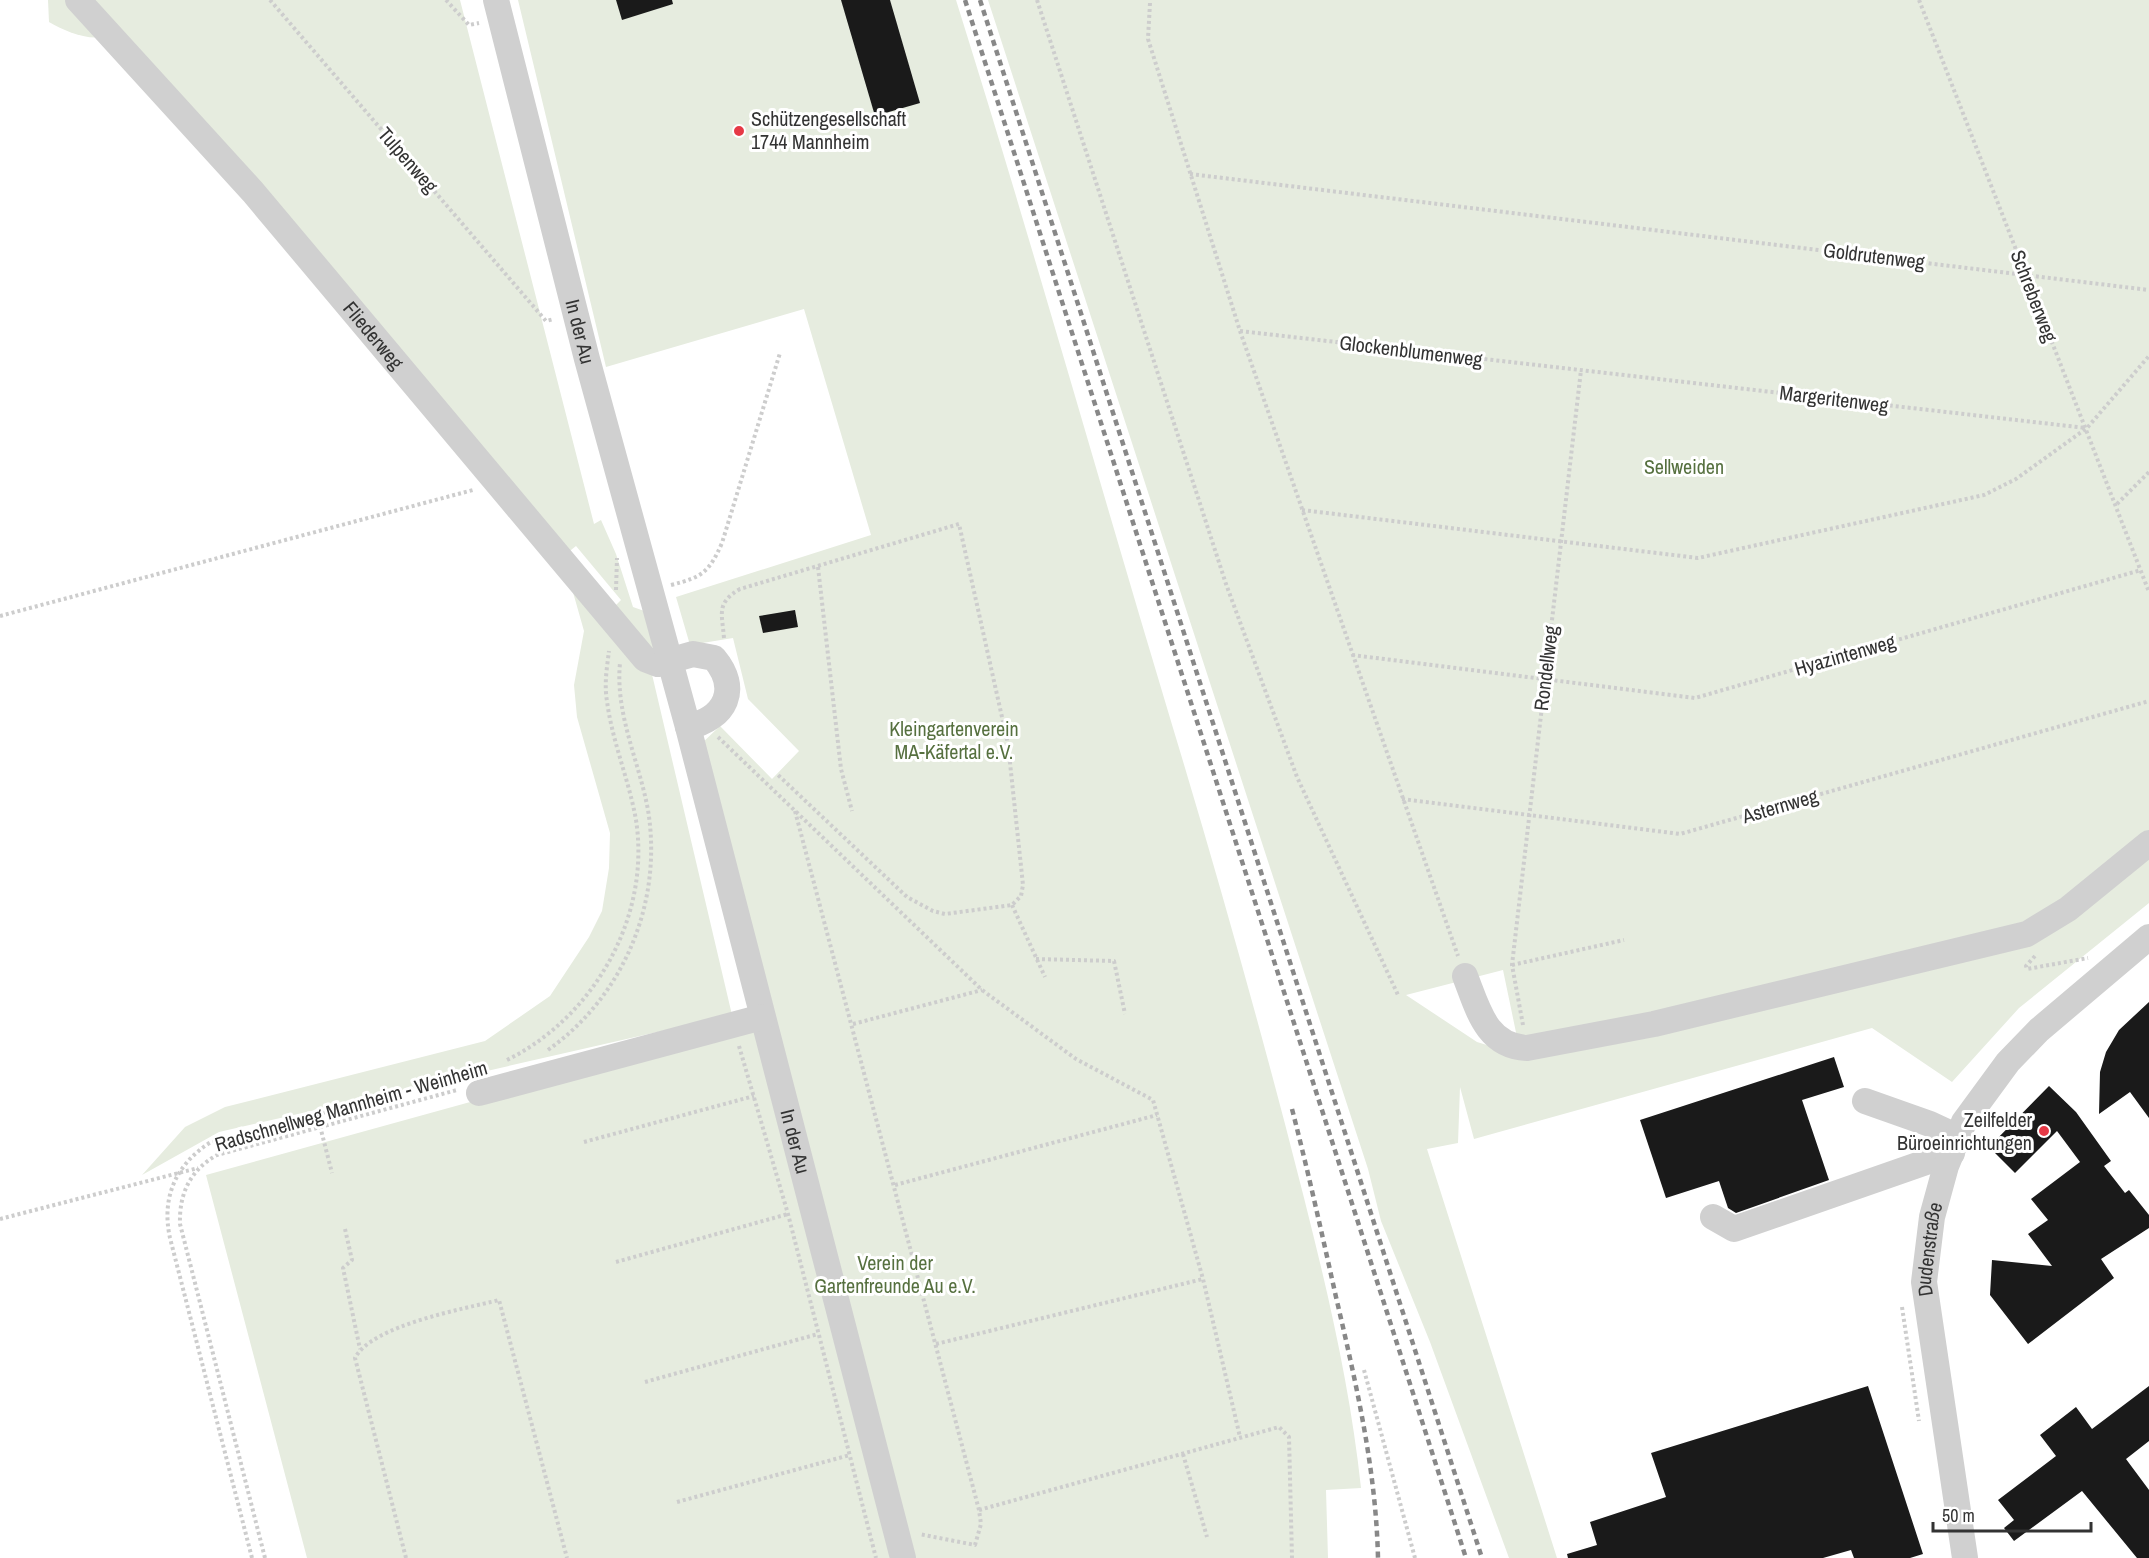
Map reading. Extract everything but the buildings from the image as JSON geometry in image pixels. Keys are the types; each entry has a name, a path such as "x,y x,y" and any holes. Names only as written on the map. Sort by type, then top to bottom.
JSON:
{"street":[{"name":"Fliederweg","path":"78,0 253,192 500,483 645,659 658,664 669,662"},
{"name":"In der Au","path":"496,0 579,325 669,662 696,725 762,1017 903,1558"},
{"path":"669,662 693,654 714,658 726,671 728,693 719,713 696,725"},
{"path":"1465,976 1478,1009 1494,1037 1515,1047 1527,1048 1654,1024 2027,933 2068,909 2149,843"},
{"name":"Dudenstraße","path":"1965,1558 1924,1282 1932,1217 1964,1122 2008,1062 2039,1030 2149,937"},
{"name":"Dudenstraße","path":"2086,990 2149,953"},
{"path":"471,1085 762,1017"},
{"path":"1713,1217 1734,1229 1955,1145 1930,1124 1865,1101"}],"path":[{"name":"Tulpenweg","path":"270,0 546,321"},
{"path":"446,0 470,25"},
{"path":"1037,0 1226,584 1297,777 1398,994"},
{"name":"Schreberweg","path":"1919,0 2117,504 2149,592"},
{"path":"1150,3 1148,39 1240,331 1465,976"},
{"name":"Goldrutenweg","path":"1190,174 2149,290"},
{"name":"Glockenblumenweg","path":"1240,331 1581,370"},
{"path":"650,591 692,580 712,566 722,543 780,353"},
{"path":"1302,510 1698,558 1984,495 2016,479 2087,428 2149,356"},
{"name":"Margeritenweg","path":"1581,370 2087,428"},
{"name":"Rondellweg","path":"1527,1048 1512,965 1581,370"},
{"path":"2117,504 2149,472"},
{"path":"0,616 500,483"},
{"path":"714,658 724,640 721,608 727,597 740,589 959,524 1008,744 1014,781 1023,885 1021,896 1012,905 945,914 907,897 777,774"},
{"path":"818,567 841,769 852,812"},
{"name":"Hyazintenweg","path":"1352,655 1695,699 2141,570"},
{"path":"542,1055 579,1025 622,968 647,898 651,875 648,811 620,701 618,625"},
{"name":"Radschnellweg Mannheim - Weinheim","path":"503,1062 560,1025 594,987 615,951 631,906 637,875 636,822 607,701 606,673 618,625"},
{"name":"Asternweg","path":"1402,799 1680,834 2149,701"},
{"path":"696,725 795,811 982,990 1076,1059 1153,1100 1203,1279 1240,1437"},
{"path":"795,811 853,1024 981,1524 975,1545 896,1530"},
{"path":"1012,905 1045,977"},
{"path":"1512,965 1624,940"},
{"path":"2040,950 2026,966 2027,969 2092,957 2084,964"},
{"path":"1036,959 1114,961 1125,1014"},
{"path":"853,1024 982,990"},
{"path":"762,1017 739,1045 788,1214 876,1558"},
{"path":"0,1219 199,1167 232,1150 471,1085"},
{"name":"Radschnellweg Mannheim - Weinheim","path":"252,1558 166,1223 170,1191 177,1173 196,1152 227,1137 471,1085"},
{"path":"584,1142 754,1096"},
{"path":"895,1185 1157,1115"},
{"path":"320,1126 332,1173"},
{"path":"199,1167 183,1194 180,1224 265,1558"},
{"path":"616,1262 788,1214"},
{"path":"345,1229 352,1260 343,1268 360,1349 356,1358 406,1558"},
{"path":"936,1344 1203,1279"},
{"path":"360,1349 408,1323 499,1300 567,1558"},
{"path":"1902,1301 1919,1422"},
{"path":"645,1382 818,1334"},
{"path":"1364,1370 1415,1558"},
{"path":"979,1510 1279,1427 1289,1437 1292,1558"},
{"path":"1183,1454 1207,1537"},
{"path":"677,1502 850,1455"}],"green space":[{"path":"48,0 71,0 102,37 81,36 49,22"},
{"path":"87,0 460,0 594,524 601,520 616,554 633,607 650,613 659,649 647,653 732,1015 219,1132 142,1175 185,1127 225,1107 485,1041 550,996 589,937 602,911 609,868 610,833 577,717 574,685 584,631 561,550","holes":["576,546 621,600 612,609 566,554"]},
{"path":"518,0 956,0 1217,876 1272,1074 1319,1259 1348,1396 1361,1488 1326,1490 1328,1558 307,1558 206,1175 771,1019 700,745 720,726 772,779 799,751 748,699 733,638 690,645 676,597 871,535 804,309 606,367"},
{"name":"Sellweiden","path":"988,0 2149,0 2149,834 2066,901 2024,925 1897,962 1518,1042 1503,970 1406,995 1477,1042 1529,1058 2011,945 2149,852 2149,903 2019,1008 1952,1082 1872,1028 1474,1139 1460,1087 1458,1143 1427,1149 1557,1558 1509,1558 1430,1342 1381,1221 1368,1169"}],"railway":[{"path":"965,0 1466,1558"},
{"path":"980,0 1482,1558"},
{"path":"1292,1109 1358,1394 1369,1459 1378,1558"}],"place":[{"name":"Schützengesellschaft 1744 Mannheim","path":"739,131"},
{"name":"Zeilfelder Büroeinrichtungen","path":"2044,1131"}],"park label":[{"name":"Kleingartenverein MA-Käfertal e.V.","path":"954,740"},
{"name":"Verein der Gartenfreunde Au e.V.","path":"895,1274"}]}
